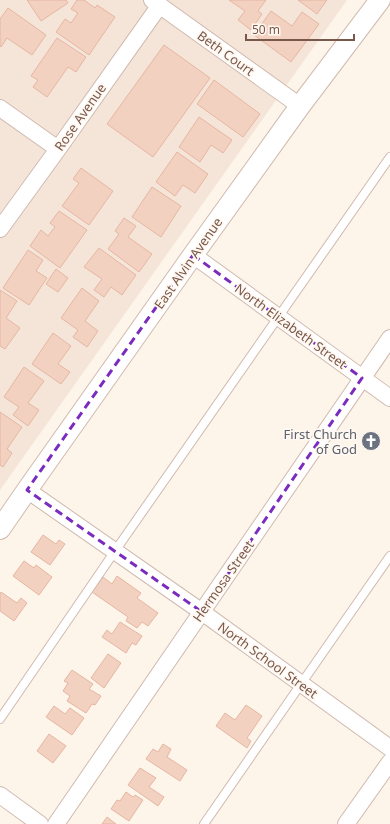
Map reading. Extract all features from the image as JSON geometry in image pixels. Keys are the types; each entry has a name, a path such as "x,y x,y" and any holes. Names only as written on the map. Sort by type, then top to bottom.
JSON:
{"street":[{"name":"East Alvin Avenue","path":"0,529 300,106 380,0"},
{"name":"Beth Court","path":"156,3 300,106"},
{"name":"Rose Avenue","path":"0,229 58,149 156,3"},
{"path":"0,108 58,149"},
{"name":"North Elizabeth Street","path":"193,255 390,398"},
{"name":"Hermosa Street","path":"56,824 390,338"},
{"name":"North School Street","path":"27,490 202,612 390,748"},
{"path":"346,824 390,762"},
{"path":"0,795 40,824"}],"lane":[{"path":"0,719 115,551 390,157"},
{"path":"204,824 390,556"}],"highlighted area":[{"path":"193,255 362,378 202,612 27,490"}],"shaded area":[{"path":"0,0 347,0 0,490"}],"building":[{"path":"27,0 66,0 68,3 41,21"},
{"path":"77,0 84,0 95,8 97,5 115,17 89,55 56,32 65,19 71,23 78,13 71,9"},
{"path":"229,0 266,0 258,11 262,14 251,30 238,20 245,11"},
{"path":"298,0 327,0 317,14"},
{"path":"8,8 46,35 32,55 7,38 1,47 0,46 0,19"},
{"path":"271,11 292,26 302,12 319,24 291,62 254,35"},
{"path":"57,38 86,57 76,72 68,67 47,97 33,87 38,80 31,76"},
{"path":"164,45 210,78 153,157 107,124"},
{"path":"214,80 260,114 243,137 197,104"},
{"path":"199,117 232,140 223,153 211,145 200,162 179,147"},
{"path":"177,152 208,174 195,193 183,185 175,196 156,182"},
{"path":"81,168 113,191 89,225 62,206 79,183 73,179"},
{"path":"152,187 181,206 161,237 132,217"},
{"path":"59,211 87,230 60,268 30,246 41,230 48,236 55,227 50,223"},
{"path":"124,218 136,226 128,237 152,254 139,272 108,249 119,234 115,231"},
{"path":"99,248 136,275 122,295 111,287 104,297 94,290 102,279 84,267"},
{"path":"28,250 43,260 36,271 47,278 29,305 3,288"},
{"path":"56,269 68,278 58,292 46,284"},
{"path":"82,288 99,301 85,321 98,331 87,347 73,337 78,330 61,318"},
{"path":"0,290 17,301 6,318 20,328 5,349 0,346"},
{"path":"53,333 71,346 58,364 70,372 61,384 32,364"},
{"path":"24,367 44,381 28,403 39,410 28,426 13,415 19,407 4,397"},
{"path":"0,412 22,427 7,449 12,453 3,467 0,465"},
{"path":"43,535 56,544 59,540 65,544 50,565 31,552"},
{"path":"24,561 34,568 36,565 52,577 39,595 13,576"},
{"path":"117,576 141,593 137,598 158,613 148,626 142,622 137,628 126,621 128,617 92,592 103,577 112,584"},
{"path":"1,592 17,603 21,598 27,603 14,621 0,611"},
{"path":"120,622 142,636 136,645 132,643 126,653 102,637 107,630 112,634"},
{"path":"108,654 121,663 104,688 91,678"},
{"path":"72,670 93,684 89,689 101,696 95,705 92,704 86,713 67,701 70,696 63,691 68,683 64,681"},
{"path":"246,705 262,716 247,738 251,741 247,748 216,726 225,713 235,720"},
{"path":"54,706 65,714 70,708 84,718 72,735 46,717"},
{"path":"49,734 66,746 53,763 37,751"},
{"path":"163,744 171,749 167,757 187,770 180,781 146,759 153,749 158,752"},
{"path":"140,768 156,778 149,787 164,797 158,806 128,785"},
{"path":"126,792 133,797 135,795 143,800 129,821 111,809 117,800 120,801"},
{"path":"107,817 116,824 102,824"}],"place":[{"name":"First Church of God","path":"371,441"}]}
